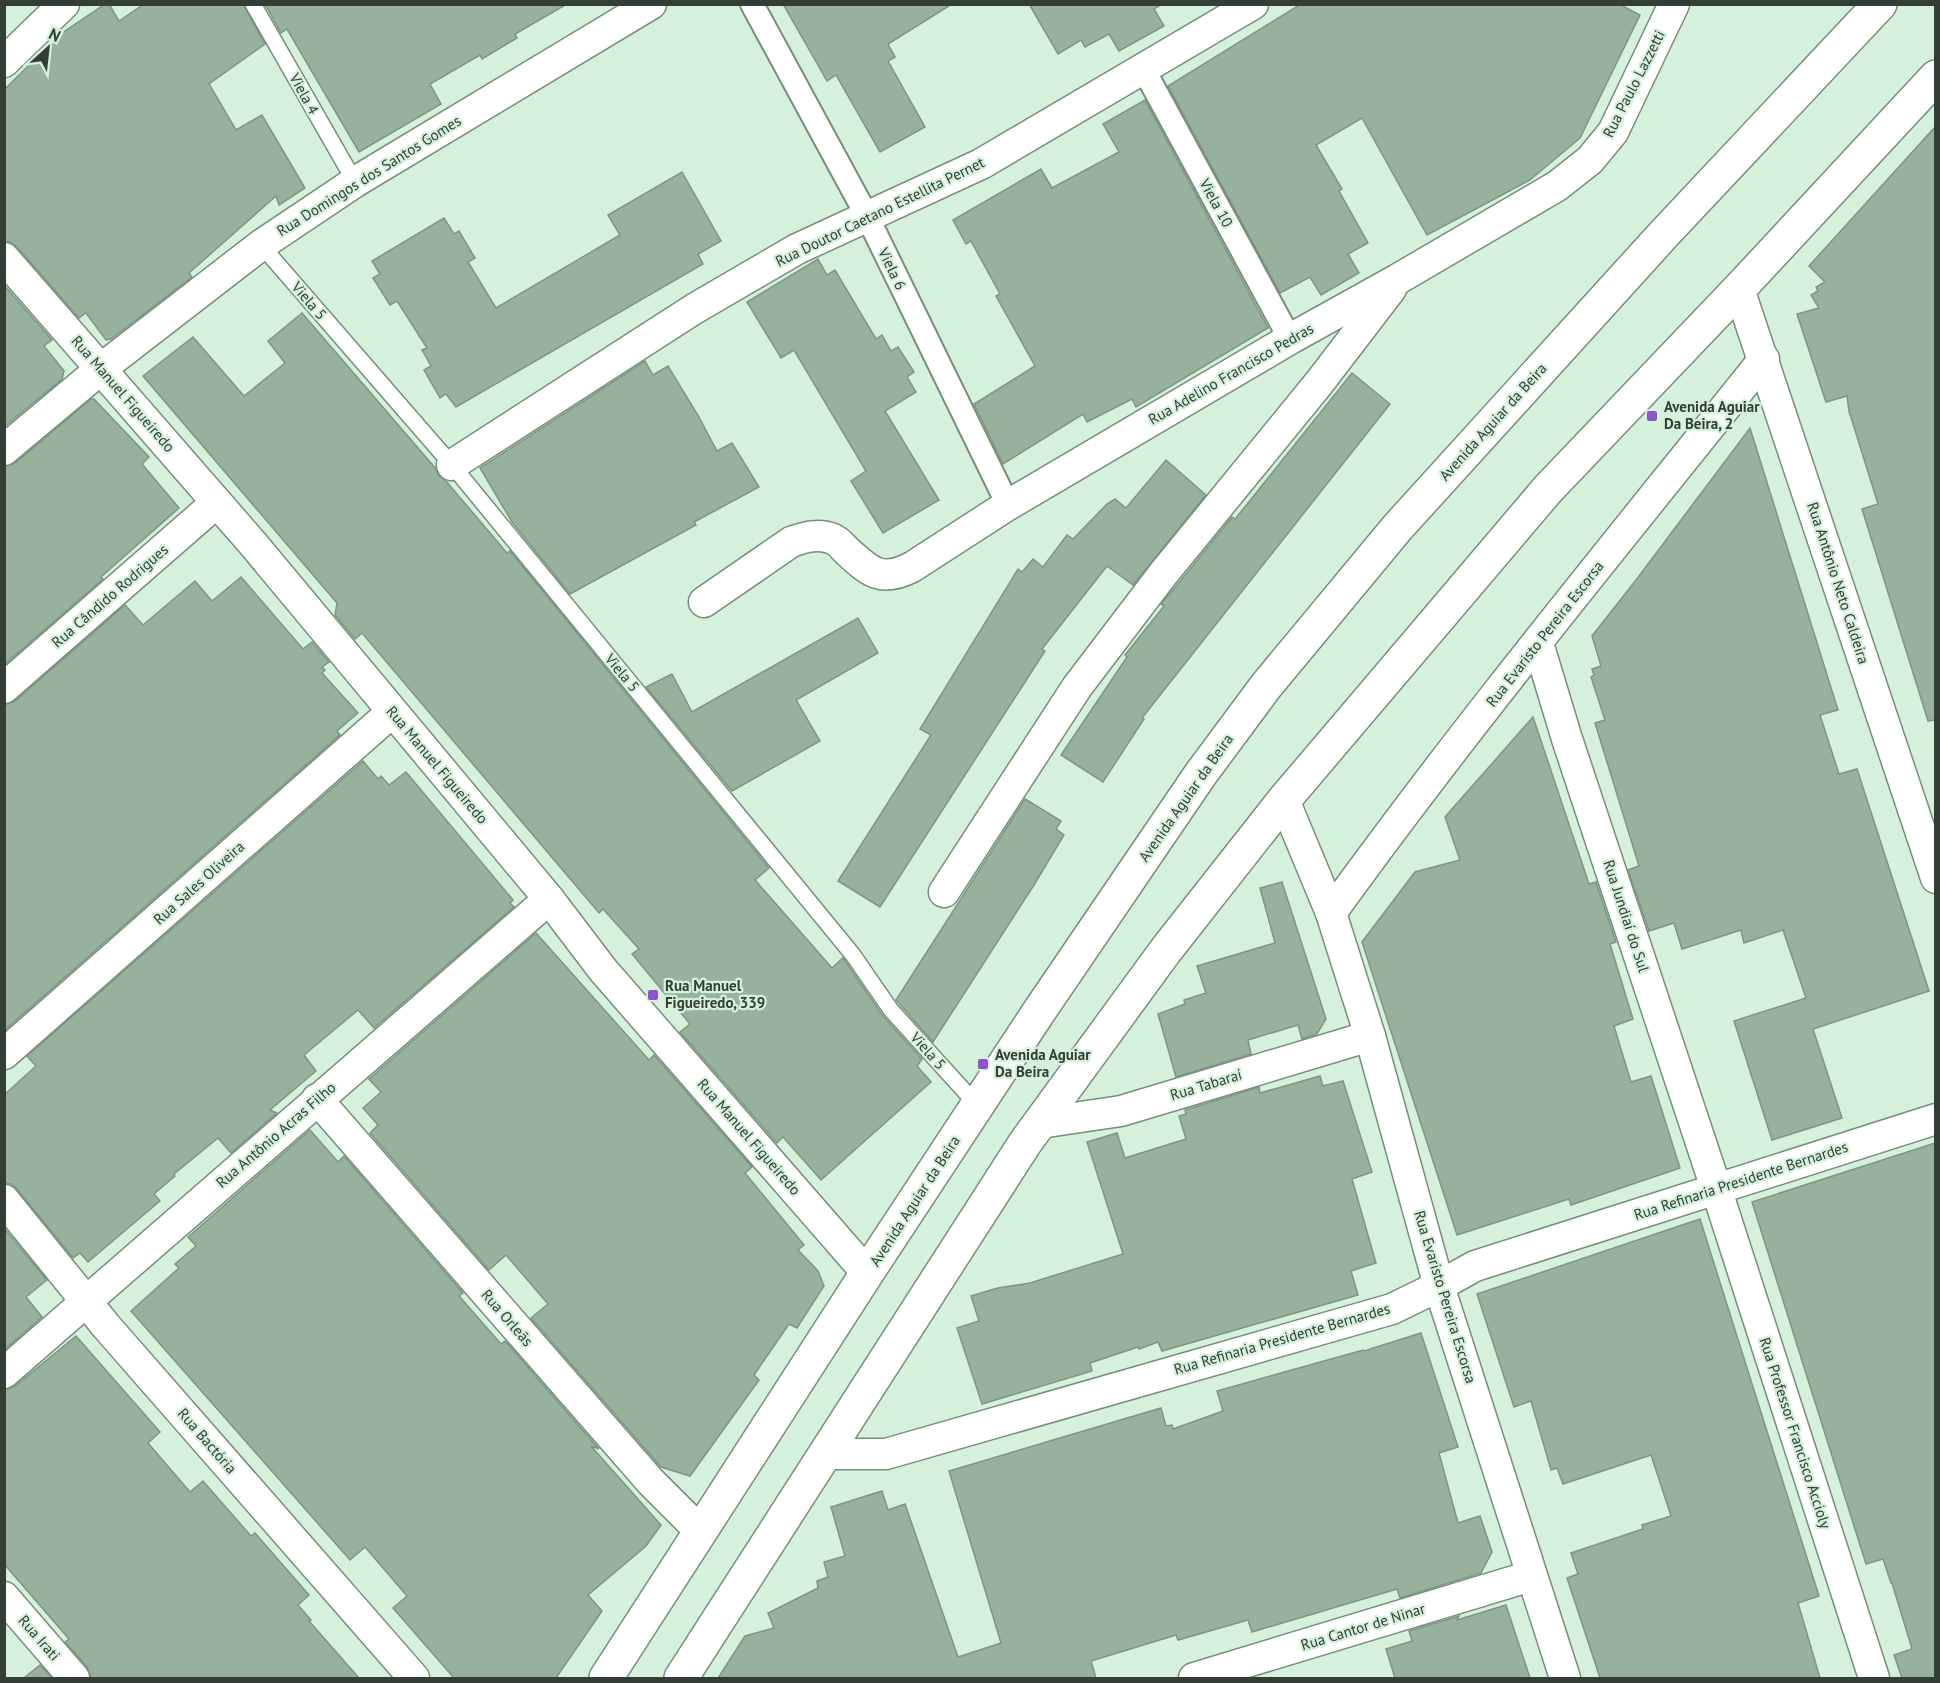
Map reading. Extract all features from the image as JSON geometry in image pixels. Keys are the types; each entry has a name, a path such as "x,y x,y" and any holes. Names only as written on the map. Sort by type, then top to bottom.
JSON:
{"main road":[{"name":"Avenida Aguiar da Beira","path":"606,1678 1038,1013 1200,775 1266,686 1413,510 1663,235 1880,4"},
{"path":"681,1678 1040,1123 1166,950 1284,800 1548,489 1739,289 1935,77"}],"street":[{"path":"4,62 64,4"},
{"name":"Rua Domingos dos Santos Gomes","path":"4,450 102,368 261,245 355,182 651,4"},
{"name":"Viela 6","path":"752,4 867,216 1008,505"},
{"name":"Rua Doutor Caetano Estellita Pernet","path":"452,465 694,309 797,249 981,164 1253,4"},
{"name":"Rua Paulo Lazzetti","path":"1590,160 1613,132 1674,4"},
{"name":"Viela 10","path":"1143,68 1290,339"},
{"name":"Rua Adelino Francisco Pedras","path":"704,602 791,542 806,537 821,536 835,539 869,571 885,576 905,571 1008,505 1290,339 1557,186 1590,160"},
{"name":"Rua Manuel Figueiredo","path":"4,258 262,554 549,899 603,970 867,1273"},
{"path":"944,892 1077,687 1163,574 1319,383 1398,279"},
{"name":"Rua Antônio Neto Caldeira","path":"1739,289 1923,795 1935,878"},
{"name":"Rua Evaristo Pereira Escorsa","path":"1331,913 1372,856 1538,643 1764,359"},
{"name":"Rua Cândido Rodrigues","path":"4,688 216,503"},
{"name":"Rua Jundiaí do Sul","path":"1538,643 1571,750 1716,1188"},
{"name":"Rua Sales Oliveira","path":"4,1054 392,712"},
{"name":"Rua Evaristo Pereira Escorsa","path":"1284,800 1331,913 1370,1036 1440,1286 1565,1678"},
{"name":"Rua Antônio Acras Filho","path":"4,1373 549,899"},
{"name":"Rua Tabaraí","path":"1040,1123 1120,1111 1370,1036"},
{"name":"Rua Orleãs","path":"317,1099 651,1482 701,1532"},
{"name":"Rua Refinaria Presidente Bernardes","path":"824,1454 886,1454 1392,1309 1475,1266 1935,1119"},
{"name":"Rua Professor Francisco Accioly","path":"1716,1188 1874,1678"},
{"name":"Rua Bactória","path":"4,1200 86,1301 414,1678"},
{"name":"Rua Cantor de Ninar","path":"1194,1678 1531,1576"},
{"name":"Rua Irati","path":"4,1597 74,1678"}],"lane":[{"name":"Viela 4","path":"253,4 355,182"},
{"name":"Viela 5","path":"261,245 452,465 853,955 891,1010 978,1106"}],"building":[{"path":"105,4 109,4 119,21 144,4 243,4 265,44 209,84 236,130 262,115 305,188 279,205 276,196 189,273 192,277 111,339 106,340 86,313 79,318 17,247 4,241 4,90 59,35"},
{"path":"265,4 567,4 515,34 517,38 482,59 480,55 430,84 441,104 359,152 287,29 281,33"},
{"path":"783,4 952,4 888,44 895,57 888,61 925,127 880,152 836,75 827,81"},
{"path":"1029,4 1162,4 1154,9 1164,26 1119,51 1109,34 1085,47 1081,40 1058,54"},
{"path":"1301,4 1619,4 1640,15 1580,138 1530,180 1427,235 1362,118 1316,145 1342,189 1339,191 1368,243 1348,254 1359,273 1321,295 1310,277 1280,293 1168,86"},
{"path":"1145,100 1268,328 1136,407 1132,399 1087,422 1083,414 1003,464 974,404 1035,366 996,296 1000,294 971,241 966,244 953,220 1041,169 1052,188 1119,152 1103,124"},
{"path":"1935,127 1935,720 1928,721 1862,509 1878,504 1849,411 1847,396 1826,402 1797,314 1819,308 1811,295 1818,291 1816,287 1825,282 1809,266"},
{"path":"682,172 721,241 698,254 703,264 456,407 446,394 440,398 424,370 431,366 422,350 427,348 397,301 390,305 373,278 380,274 372,261 444,218 454,234 459,231 475,258 468,262 496,308 620,235 608,215"},
{"path":"818,259 827,275 835,270 876,339 882,335 891,351 898,347 914,372 907,377 916,392 885,411 939,500 883,533 851,481 866,471 794,350 781,358 747,302"},
{"path":"4,285 52,340 44,346 64,371 62,379 4,427"},
{"path":"302,313 436,469 438,475 446,481 507,553 510,551 769,868 755,880 832,968 843,958 883,1016 922,1059 917,1066 931,1082 821,1180 783,1137 777,1143 680,1032 690,1024 632,954 639,949 603,909 599,913 362,633 355,639 335,615 337,603 143,376 193,337 244,396 285,363 268,341"},
{"path":"645,361 653,375 668,366 717,451 732,443 759,487 694,522 696,525 570,594 512,522 480,468"},
{"path":"1352,373 1390,404 1142,718 1144,719 1103,782 1061,755 1127,657 1125,655 1164,606 1161,604 1232,517 1235,519"},
{"path":"91,399 94,399 149,457 142,464 179,508 101,577 103,579 4,665 4,467 15,463"},
{"path":"1750,428 1838,710 1820,715 1839,774 1857,769 1929,991 1813,1029 1842,1118 1772,1140 1734,1021 1806,998 1783,930 1744,943 1741,930 1682,949 1674,923 1649,931 1628,870 1639,866 1595,723 1605,720 1591,677 1594,675 1592,669 1601,666 1592,636"},
{"path":"1166,460 1206,495 1133,585 1107,566 1042,649 1045,651 880,907 838,881 931,735 920,729 1018,569 1022,572 1033,559 1043,567 1067,535 1073,539 1107,504 1115,499 1126,508"},
{"path":"241,577 303,649 312,642 329,662 322,667 325,670 322,673 358,713 337,731 340,735 5,1030 4,705 15,701 125,605 143,625 195,581 212,601"},
{"path":"858,618 878,653 796,700 820,741 732,791 646,687 672,674 692,712"},
{"path":"1533,717 1589,884 1596,882 1616,942 1610,944 1633,1019 1614,1026 1631,1082 1651,1076 1680,1168 1571,1205 1569,1199 1457,1235 1362,942 1415,872 1460,860 1445,817"},
{"path":"363,761 378,779 381,776 389,785 406,772 513,900 510,903 514,907 374,1028 358,1010 304,1055 316,1071 270,1110 277,1113 231,1153 218,1138 174,1174 175,1176 154,1194 160,1201 88,1262 80,1253 73,1258 17,1189 11,1184 4,1183 4,1095 36,1066 27,1056"},
{"path":"1025,799 1061,821 1056,829 1064,835 933,1042 896,1000"},
{"path":"1282,882 1326,1019 1317,1034 1302,1039 1298,1025 1248,1040 1251,1054 1176,1077 1158,1014 1185,1004 1184,1000 1206,993 1197,966 1275,943 1260,888"},
{"path":"536,933 649,1060 654,1055 752,1167 745,1173 804,1245 798,1250 818,1271 824,1286 797,1328 789,1324 754,1375 759,1380 690,1476 661,1467 531,1318 548,1304 506,1255 489,1270 370,1133 378,1125 363,1108 381,1092 369,1079"},
{"path":"1320,1076 1323,1086 1343,1081 1372,1172 1352,1179 1376,1263 1351,1271 1358,1295 1162,1351 1158,1342 1139,1349 1138,1347 1090,1363 1092,1371 982,1404 957,1328 979,1321 971,1296 998,1288 1030,1283 1123,1254 1087,1142 1117,1133 1125,1158 1186,1139 1179,1116 1186,1114 1185,1110 1259,1087 1260,1093"},
{"path":"310,1130 338,1162 344,1156 463,1293 459,1296 501,1344 505,1341 599,1449 591,1446 661,1525 646,1546 588,1595 602,1611 556,1678 454,1678 393,1608 407,1596 365,1547 350,1560 131,1311 179,1268 175,1264 196,1246 188,1237"},
{"path":"1935,1143 1935,1678 1902,1678 1894,1655 1912,1649 1892,1583 1883,1559 1866,1564 1752,1202"},
{"path":"1700,1219 1819,1596 1798,1603 1820,1678 1600,1678 1567,1578 1578,1574 1571,1553 1643,1529 1642,1525 1671,1516 1651,1455 1563,1484 1557,1468 1551,1470 1531,1401 1514,1407 1477,1294"},
{"path":"4,1228 47,1280 26,1297 42,1317 4,1350"},
{"path":"1421,1333 1458,1447 1439,1453 1458,1523 1480,1516 1492,1552 1481,1573 1400,1598 1397,1589 1252,1632 1248,1620 1178,1640 1176,1635 1091,1661 1096,1678 718,1678 745,1636 774,1628 768,1613 818,1588 817,1581 828,1577 824,1562 845,1556 831,1507 882,1491 888,1510 905,1504 958,1657 1001,1643 949,1471 1161,1408 1166,1426 1172,1425 1173,1429 1223,1411 1217,1391"},
{"path":"76,1336 160,1432 148,1443 190,1492 203,1481 251,1536 255,1533 309,1595 298,1605 311,1620 309,1621 359,1678 91,1678 87,1667 65,1642 69,1639 4,1564 4,1390 15,1386"},
{"path":"1506,1605 1530,1678 1395,1678 1386,1649 1412,1641 1409,1631 1459,1616 1457,1620"},
{"path":"40,1665 52,1678 24,1678"}],"place":[{"name":"Avenida Aguiar Da Beira, 2","path":"1652,416"},
{"name":"Rua Manuel Figueiredo, 339","path":"653,995"},
{"name":"Avenida Aguiar Da Beira","path":"983,1064"}]}
